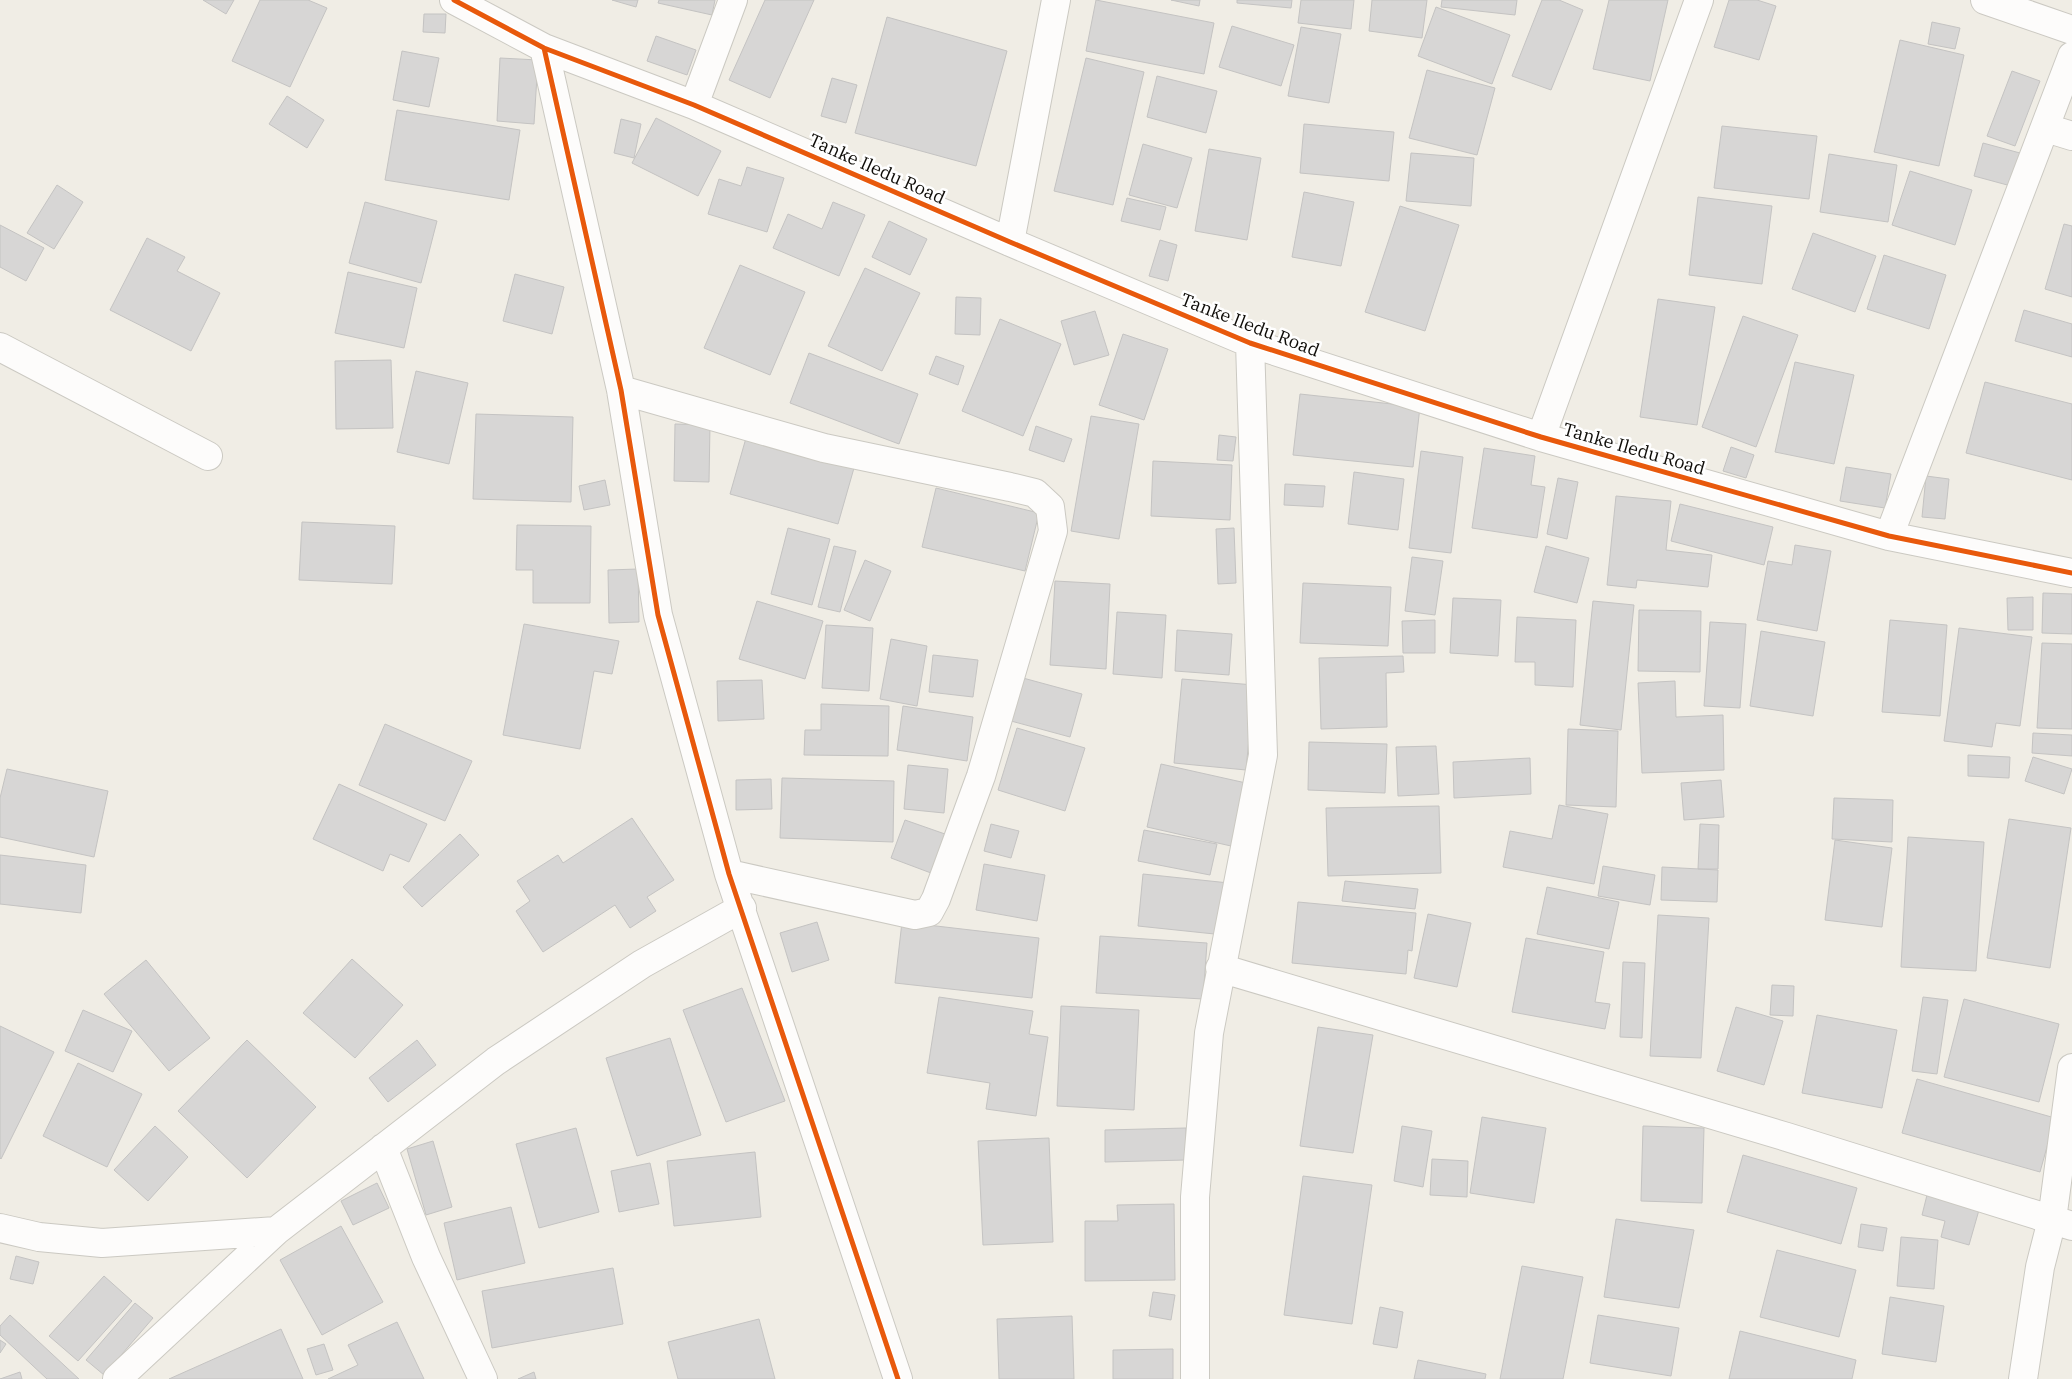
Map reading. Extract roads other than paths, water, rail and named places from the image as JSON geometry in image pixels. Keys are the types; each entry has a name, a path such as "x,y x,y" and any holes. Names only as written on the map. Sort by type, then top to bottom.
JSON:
{"street":[{"name":"Tanke Iledu Road","path":"454,0 544,48 694,104 1010,242 1250,343 1541,436 1889,536 2072,573"},
{"path":"694,104 733,0"},
{"path":"1010,242 1056,0"},
{"path":"1541,436 1699,0"},
{"path":"1985,0 2072,30"},
{"path":"544,48 622,390 658,615 729,874 742,908 898,1379"},
{"path":"1889,536 2072,56"},
{"path":"2046,128 2072,136"},
{"path":"1195,1379 1195,1197 1209,1033 1220,968 1263,754 1250,343"},
{"path":"0,347 208,456"},
{"path":"622,390 824,448 1010,486 1035,493 1050,507 1053,532 983,766 936,900 928,912 914,915 729,874"},
{"path":"125,1376 276,1231 496,1061 642,964 742,908"},
{"path":"1220,968 1777,1134 2062,1223"},
{"path":"2023,1379 2040,1267 2062,1223 2072,1068"},
{"path":"383,1148 426,1257 482,1379"},
{"path":"0,1228 39,1236 102,1243 276,1231"}]}
